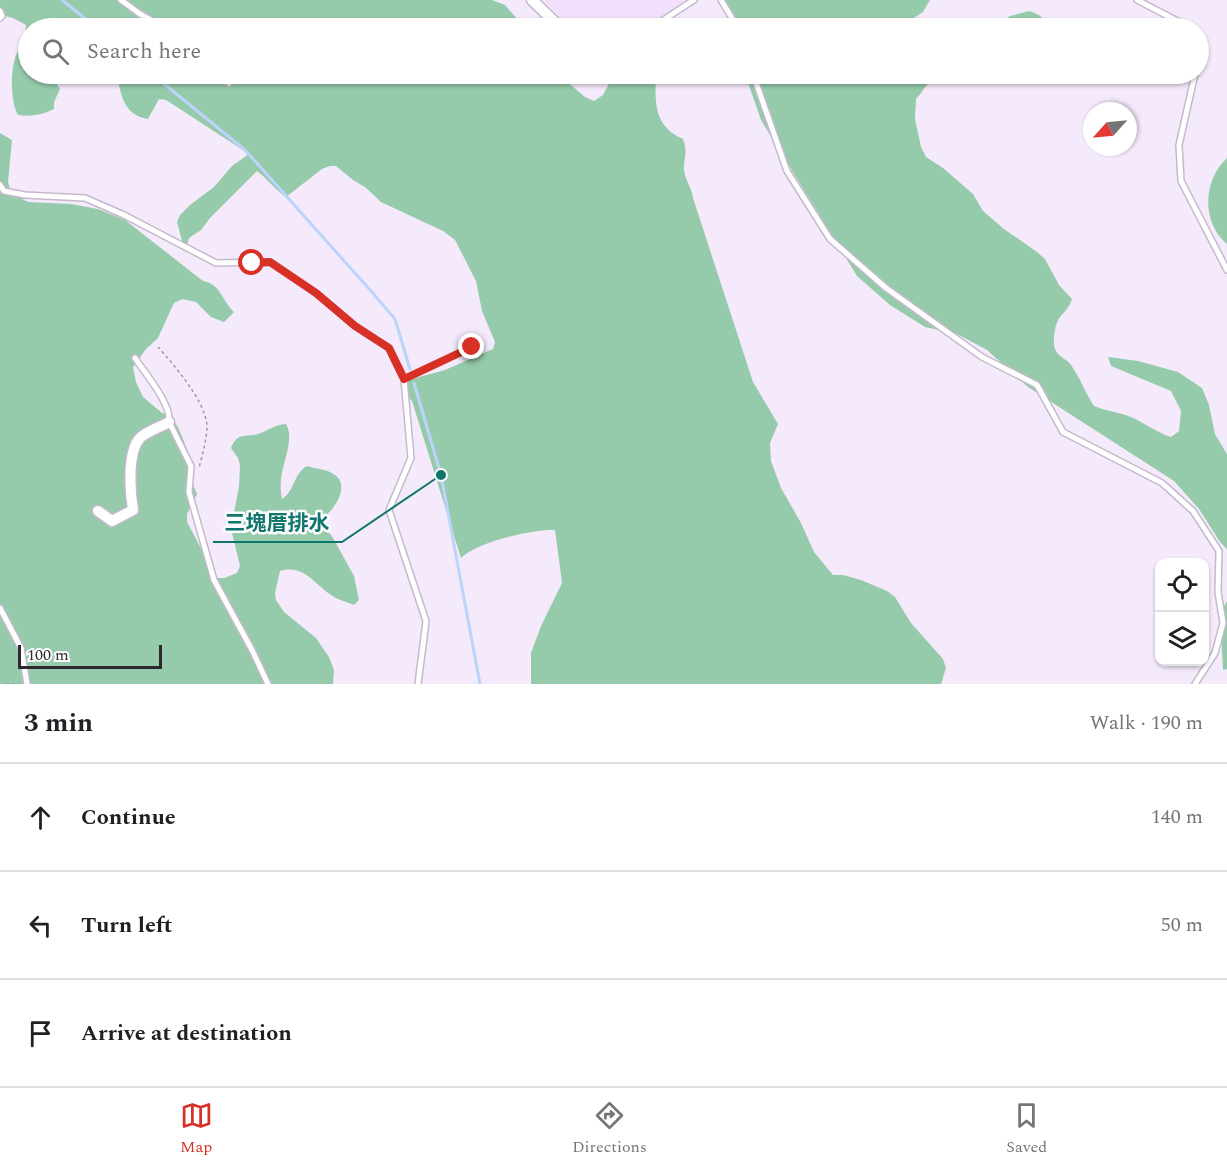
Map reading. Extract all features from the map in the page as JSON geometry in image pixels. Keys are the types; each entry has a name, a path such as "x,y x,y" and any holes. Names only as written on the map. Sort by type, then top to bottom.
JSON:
{"street":[{"path":"532,0 551,18"},
{"path":"98,511 112,521 133,510 131,461 134,447 141,437 169,422"}],"lane":[{"path":"121,0 149,18"},
{"path":"666,18 694,0"},
{"path":"721,0 732,18"},
{"path":"1137,0 1172,18"},
{"path":"0,11 2,16 0,18"},
{"path":"757,84 787,171 830,239 886,288 982,357 1037,385 1063,432 1162,483 1193,511 1219,551 1218,592 1222,623 1215,652 1196,684"},
{"path":"1194,84 1179,145 1181,181 1227,270"},
{"path":"0,185 4,191 25,195 85,198 124,215 216,263 270,262 316,293 355,326 389,348 404,379 411,458 389,510 426,621 418,684"},
{"path":"135,358 164,402 170,416 169,422 191,466 189,492 214,580 268,684"},
{"path":"0,608 21,648 27,684"}],"path":[{"path":"159,347 183,376 203,410 207,426 199,467 190,473"},
{"path":"404,379 472,347"},
{"path":"6,684 27,684"}],"shaded area":[{"path":"543,0 688,0 659,18 562,18"}],"green space":[{"path":"0,0 492,0 505,5 516,18 18,18 18,21 0,15"},
{"path":"723,0 930,0 923,12 914,18 728,18"},
{"path":"1029,11 1043,18 1007,18"},
{"path":"18,52 18,84 57,84 60,89 54,102 54,109 36,115 18,115 12,93 15,59"},
{"path":"119,84 570,84 585,97 594,101 603,95 609,84 656,84 656,103 661,120 673,134 683,139 686,151 685,176 753,382 778,424 770,443 771,461 781,488 814,552 833,575 861,580 895,597 911,623 943,659 946,668 941,684 531,684 531,653 562,583 555,530 533,532 492,542 461,558 409,397 408,380 445,370 493,349 495,342 482,311 476,281 455,240 443,231 381,202 336,166 330,166 322,169 286,197 257,171 201,230 189,238 185,252 177,222 180,215 214,187 232,166 249,154 166,100 159,99 148,119 133,113 122,96"},
{"path":"748,84 928,84 916,99 915,119 921,147 926,157 943,168 973,194 983,211 1004,229 1045,259 1059,285 1072,299 1056,324 1054,347 1074,370 1094,406 1128,416 1171,437 1179,431 1181,411 1171,391 1111,366 1108,357 1138,361 1178,372 1202,388 1209,405 1215,434 1227,454 1227,549 1199,509 1174,481 1028,387 987,350 957,334 925,327 890,305 857,276 761,120"},
{"path":"0,133 12,140 8,182 15,195 28,202 71,204 98,209 125,220 203,281 218,289 234,312 224,322 211,317 196,302 182,299 174,303 158,338 146,349 133,367 136,382 143,397 162,413 169,415 178,427 187,449 191,480 197,494 187,514 187,522 217,578 237,573 240,566 231,529 239,486 240,465 231,448 236,439 286,424 289,437 281,482 282,499 289,492 302,469 307,466 329,471 339,480 341,492 339,499 322,519 322,526 332,536 354,576 359,600 354,605 340,600 308,576 296,570 280,571 275,593 276,600 284,612 316,638 329,657 334,670 333,684 0,684"},
{"path":"1227,158 1227,244 1213,224 1208,201 1213,178"},
{"path":"1227,601 1227,669 1223,670 1220,613"}],"waterway":[{"path":"62,0 84,18"},
{"path":"164,84 245,150 371,291 395,319 410,369"},
{"path":"414,383 441,475 480,684"}],"place":[{"name":"三塊厝排水","path":"441,475"}],"route":[{"path":"252,263 270,262 316,293 355,326 389,348 404,379 472,347"}]}
